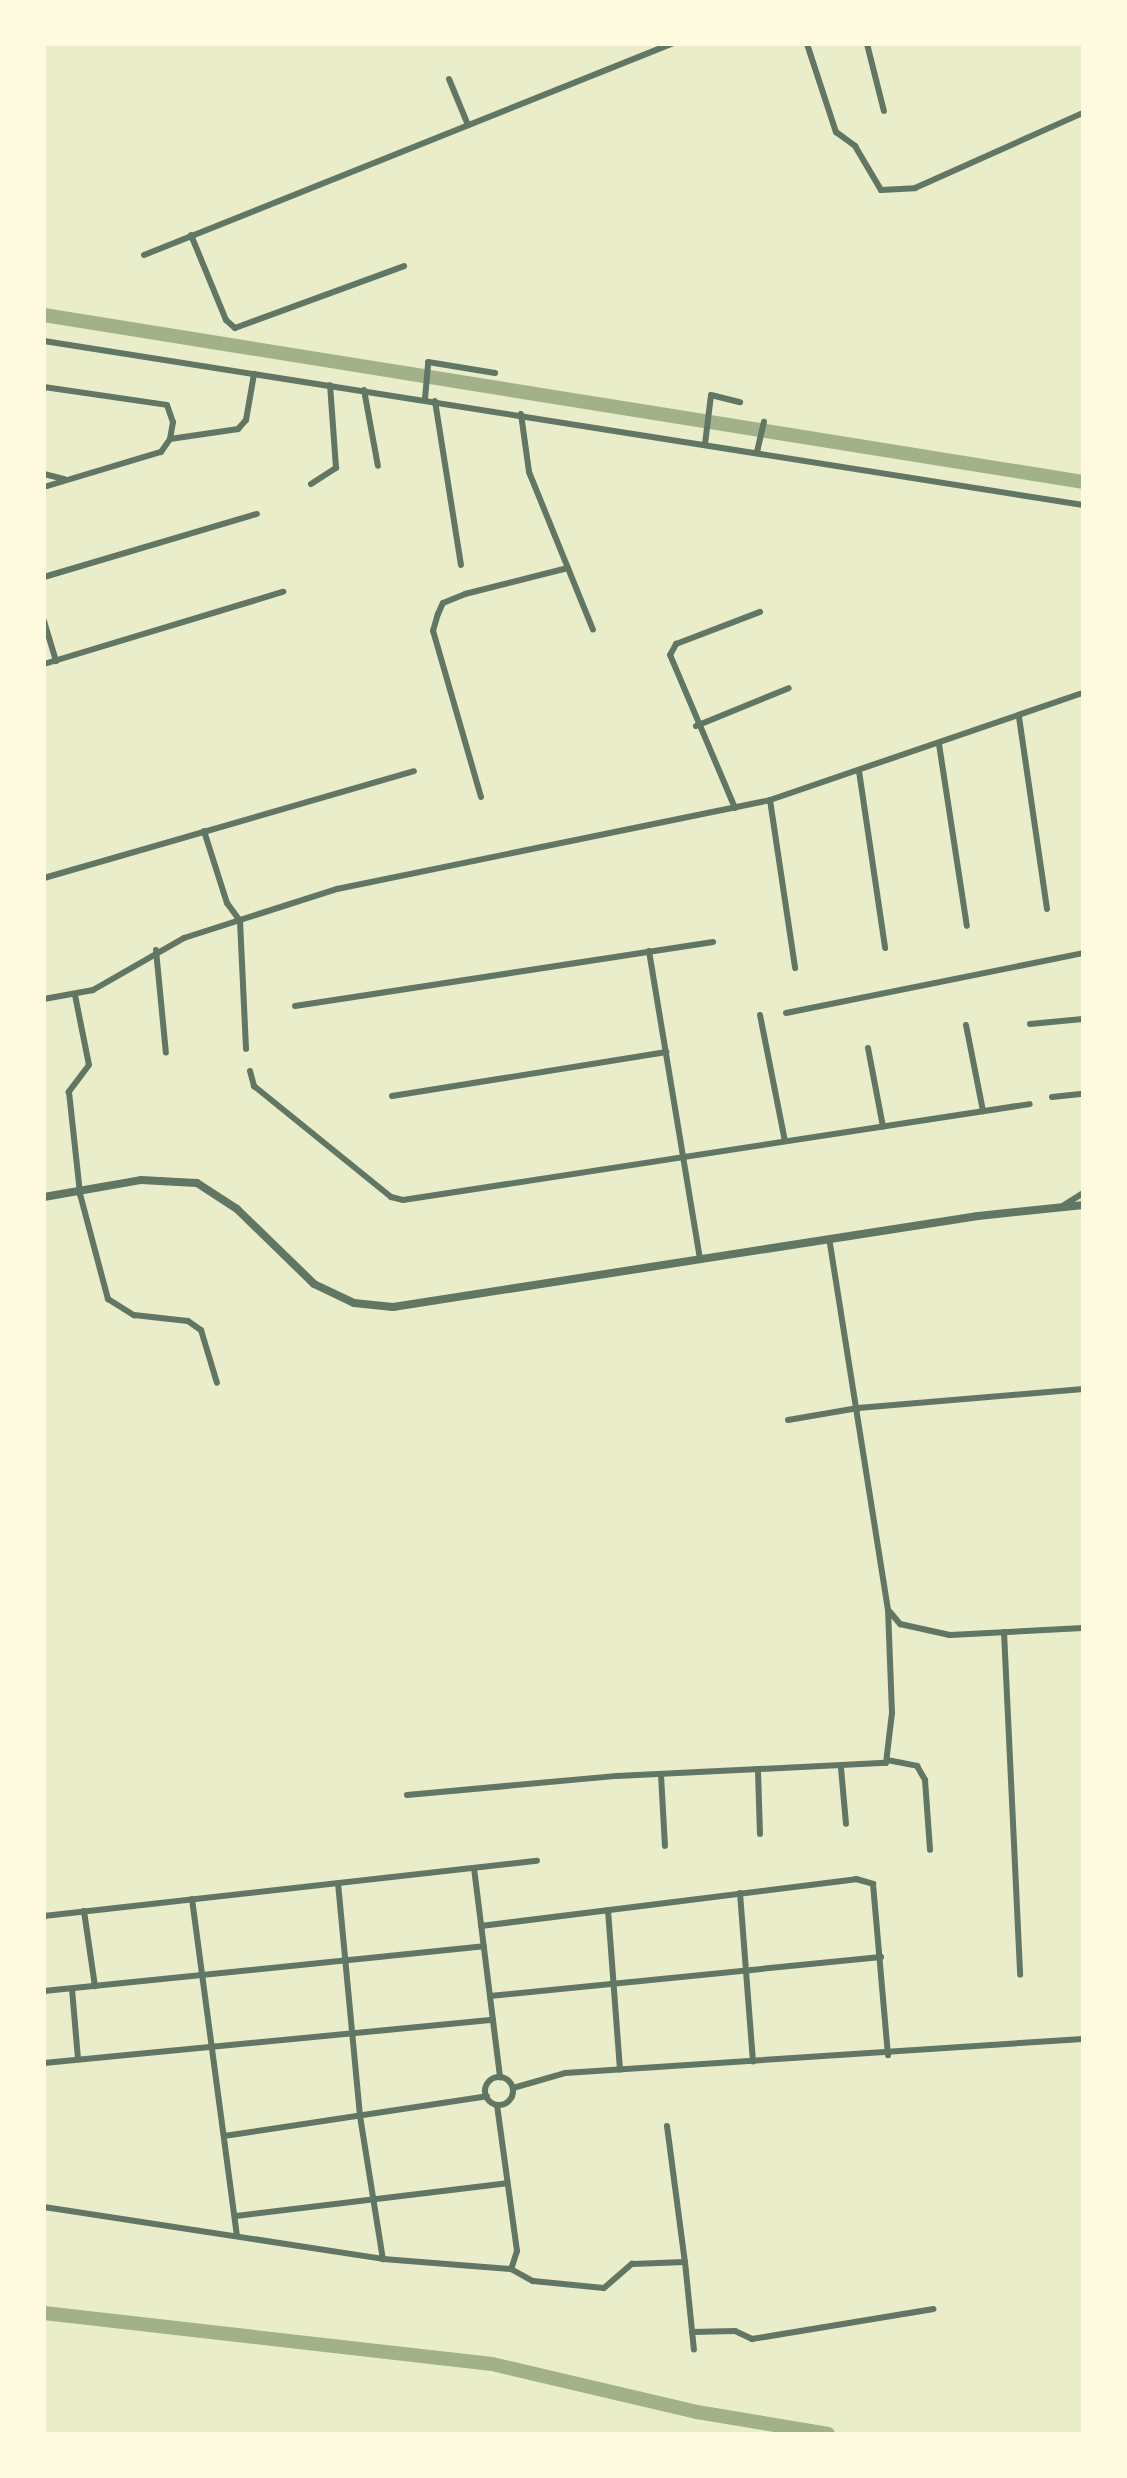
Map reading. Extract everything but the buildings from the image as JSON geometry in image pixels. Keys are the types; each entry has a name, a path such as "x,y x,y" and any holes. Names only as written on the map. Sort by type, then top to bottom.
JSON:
{"street":[{"path":"144,255 671,44"},
{"path":"807,44 836,132 855,146 881,190 915,188 1083,113"},
{"path":"867,44 884,111"},
{"path":"449,79 468,125"},
{"path":"191,235 226,320 235,328 404,266"},
{"path":"44,341 705,440 1083,505"},
{"path":"425,399 425,367 437,361 455,369 495,373"},
{"path":"170,439 244,426 254,374"},
{"path":"311,484 336,468 330,385"},
{"path":"44,387 167,405 173,422 170,439 161,452 44,487"},
{"path":"364,390 378,466"},
{"path":"705,440 707,410 716,394 740,402"},
{"path":"435,401 461,565"},
{"path":"521,414 529,472 593,630"},
{"path":"757,450 763,425"},
{"path":"44,474 66,480"},
{"path":"44,577 257,514"},
{"path":"481,797 433,631 438,614 443,603 465,594 568,568"},
{"path":"44,664 283,592"},
{"path":"735,808 696,726 671,649 760,612"},
{"path":"44,621 56,661"},
{"path":"696,726 789,688"},
{"path":"44,999 75,995 156,950 337,889 770,800 1083,693"},
{"path":"1019,717 1047,909"},
{"path":"939,744 967,926"},
{"path":"44,878 414,771"},
{"path":"859,771 885,948"},
{"path":"770,800 795,968"},
{"path":"204,831 227,903 240,921 246,1049"},
{"path":"295,1006 713,942"},
{"path":"156,950 166,1053"},
{"path":"649,951 700,1260"},
{"path":"786,1013 1083,953"},
{"path":"75,995 89,1065 69,1089 80,1194 108,1299 134,1315 188,1321 201,1330 217,1383"},
{"path":"760,1015 785,1141"},
{"path":"1030,1024 1083,1019"},
{"path":"966,1025 983,1111"},
{"path":"868,1048 883,1127"},
{"path":"392,1096 666,1052"},
{"path":"250,1071 254,1086 397,1199 1030,1104"},
{"path":"1052,1097 1083,1094"},
{"path":"44,1197 80,1194 162,1178 210,1187 314,1284 372,1307 447,1302 829,1239 1083,1205"},
{"path":"1061,1207 1083,1193"},
{"path":"829,1239 888,1610 892,1713 887,1760"},
{"path":"788,1420 858,1408 1083,1389"},
{"path":"888,1610 900,1624 950,1635 1083,1628"},
{"path":"1004,1632 1020,1975"},
{"path":"407,1795 661,1775 873,1766 887,1760 917,1766 925,1780 930,1850"},
{"path":"841,1768 846,1824"},
{"path":"758,1771 760,1834"},
{"path":"661,1775 665,1846"},
{"path":"44,1916 537,1861"},
{"path":"474,1868 500,2077 513,2088"},
{"path":"481,1926 856,1879 873,1884 888,2055"},
{"path":"338,1883 350,2035 371,2199 383,2259"},
{"path":"740,1893 753,2062"},
{"path":"192,1899 237,2236"},
{"path":"608,1910 620,2070"},
{"path":"84,1911 95,1986"},
{"path":"44,1991 484,1946"},
{"path":"490,1996 881,1957"},
{"path":"72,1989 78,2059"},
{"path":"44,2063 493,2020"},
{"path":"513,2088 565,2073 888,2055 1083,2039"},
{"path":"487,2096 488,2083 500,2077"},
{"path":"497,2105 509,2100 513,2088"},
{"path":"224,2136 487,2096"},
{"path":"487,2096 497,2105 518,2261 511,2269"},
{"path":"667,2126 694,2350"},
{"path":"236,2216 507,2183"},
{"path":"44,2207 383,2259 511,2269 533,2281 604,2288 632,2264 685,2262"},
{"path":"692,2332 735,2331 752,2339 934,2309"}],"waterway":[{"path":"44,315 1083,482"},
{"path":"44,2313 492,2364 697,2412 828,2434"}]}
